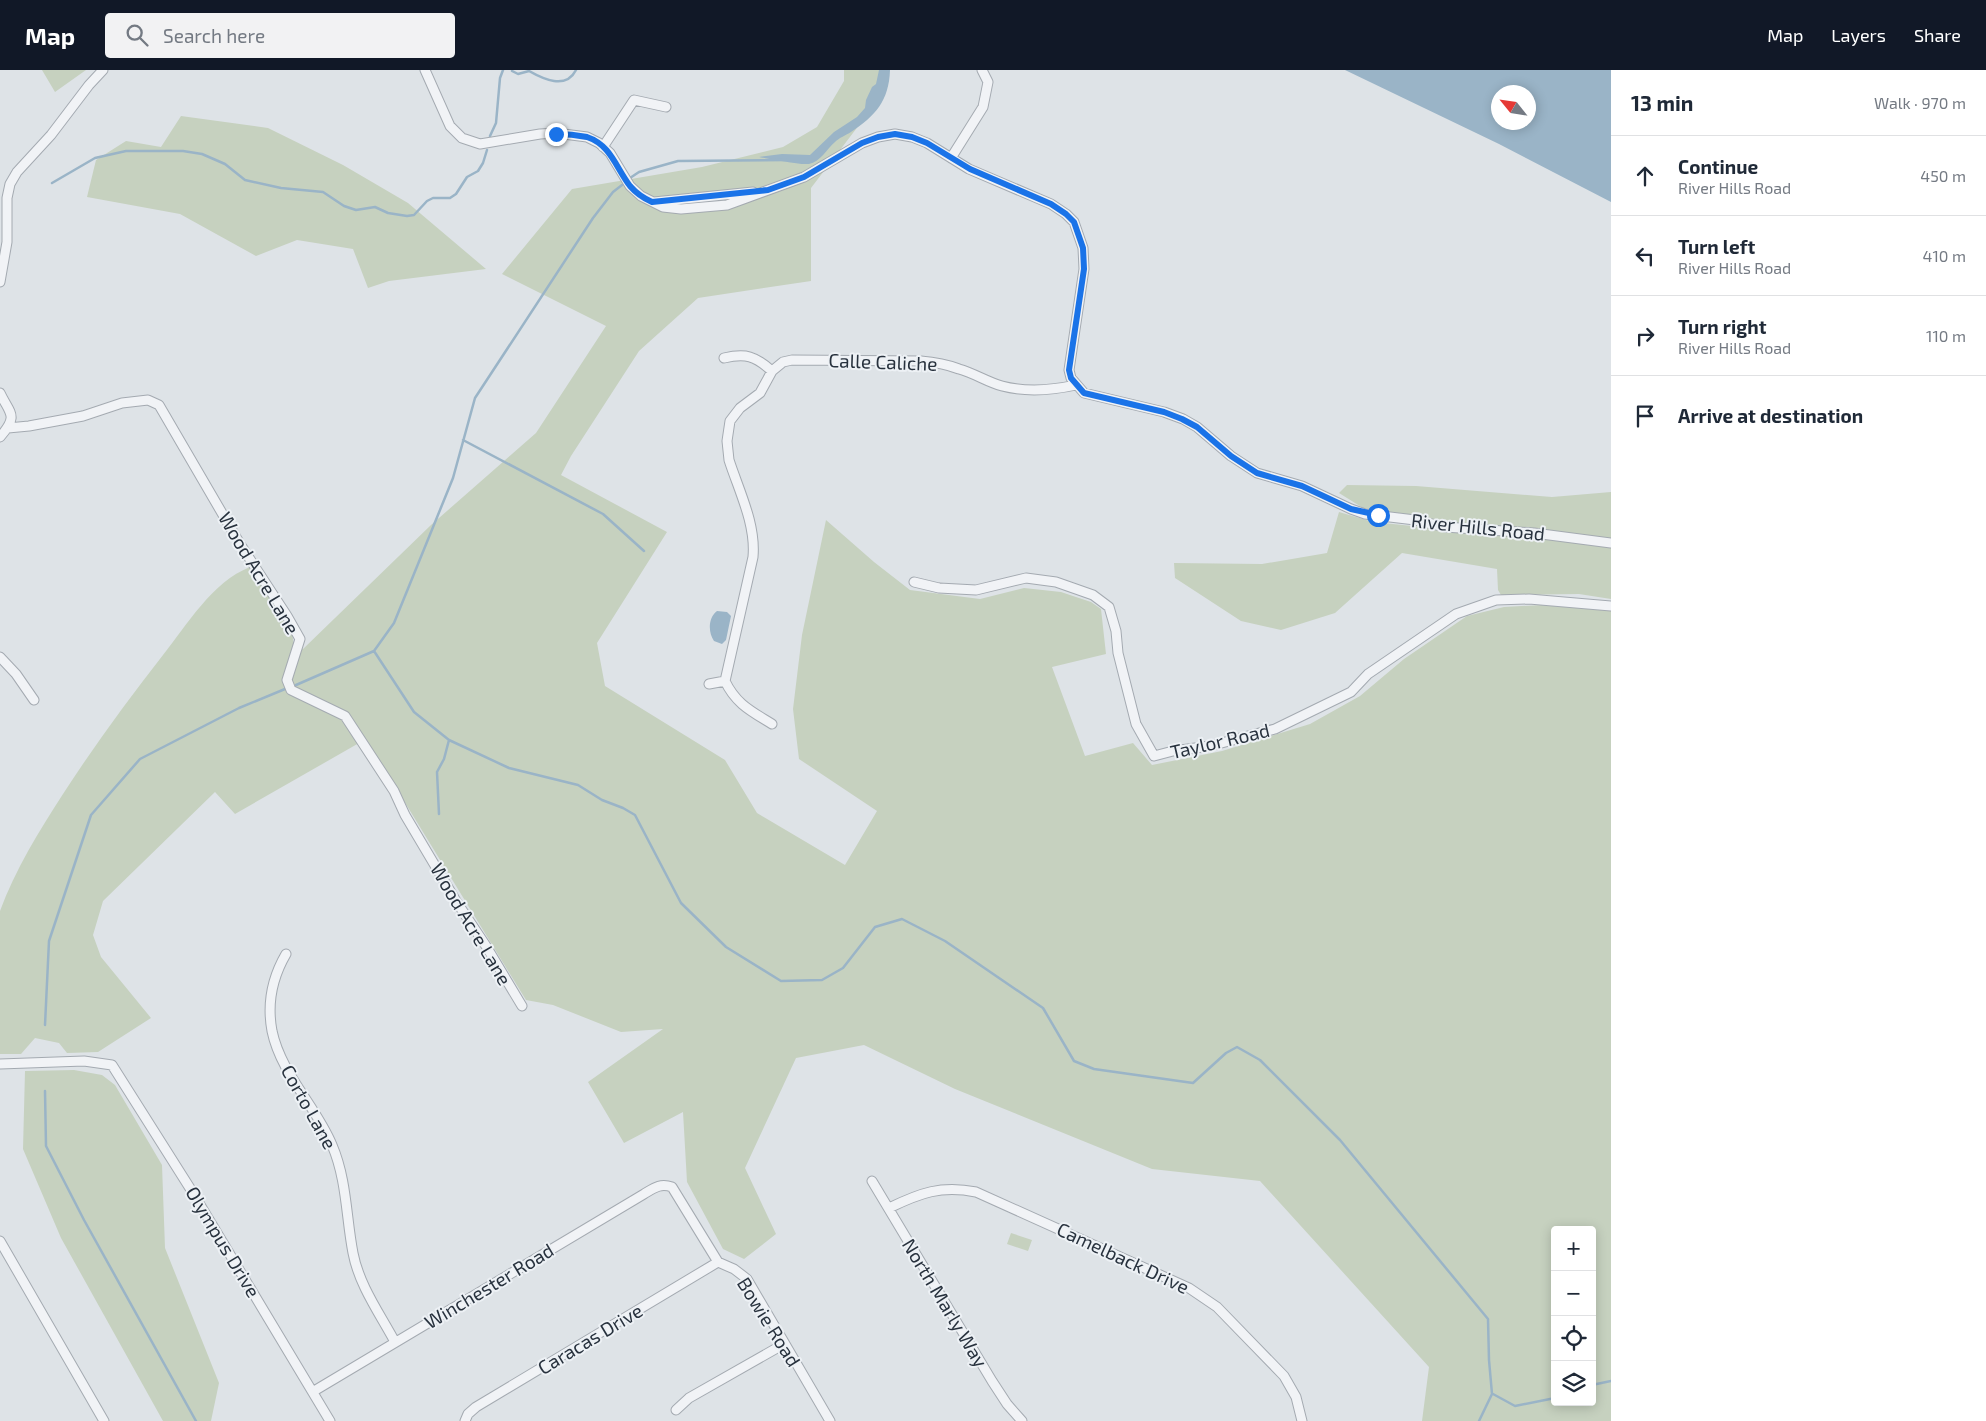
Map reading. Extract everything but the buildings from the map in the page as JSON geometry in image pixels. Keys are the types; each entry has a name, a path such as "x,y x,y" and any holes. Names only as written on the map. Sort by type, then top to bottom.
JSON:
{"street":[{"path":"0,282 8,242 4,199 10,184 17,172 51,135 104,70"},
{"path":"425,70 450,126 454,132 471,143 480,144 556,134 587,138 610,153 630,186 640,196 652,202 768,190 804,177 862,143 878,137 895,134 912,137 927,143 970,169 1051,204 1074,222 1083,248 1084,269 1082,292 1069,361 1071,378 1076,385"},
{"path":"950,158 983,107 988,82 982,70"},
{"path":"603,147 634,100 666,107"},
{"path":"724,358 748,356 762,362 772,371 760,393 734,415 728,429 726,450 750,524 754,544 753,557 725,681 732,695 751,711 772,724"},
{"name":"Calle Caliche","path":"772,371 783,362 792,360 921,362 960,369 1014,388 1062,388 1076,385"},
{"name":"River Hills Road","path":"1076,385 1084,393 1091,396 1147,408 1182,419 1197,427 1231,456 1257,473 1302,486 1365,514 1415,520 1445,527 1534,533 1611,543"},
{"path":"0,393 11,410 12,418 8,428 0,437"},
{"name":"Wood Acre Lane","path":"8,428 83,416 122,403 148,400 159,405 240,544 300,639 287,680 291,690 345,716 394,791 456,901 522,1006"},
{"name":"Taylor Road","path":"914,582 939,588 976,590 1026,578 1056,582 1092,595 1109,607 1116,631 1118,653 1136,724 1154,756 1173,751 1210,746 1275,729 1351,692 1368,674 1456,614 1496,600 1529,599 1611,606"},
{"path":"0,657 16,674 34,700"},
{"path":"709,684 725,681"},
{"name":"Corto Lane","path":"286,954 275,977 271,997 272,1033 283,1061 332,1144 345,1189 356,1265 364,1285 395,1342"},
{"name":"Olympus Drive","path":"0,1064 84,1061 112,1065 193,1193 314,1391 330,1421"},
{"name":"North Marly Way","path":"872,1181 992,1381 1007,1404 1022,1421"},
{"name":"Winchester Road","path":"314,1391 659,1185 666,1185"},
{"name":"Bowie Road","path":"666,1185 672,1187 718,1262 734,1269 747,1279 830,1421"},
{"name":"Camelback Drive","path":"889,1208 918,1194 929,1191 953,1189 976,1192 1189,1288 1216,1307 1284,1376 1294,1392 1302,1421"},
{"path":"0,1241 104,1421"},
{"name":"Caracas Drive","path":"465,1421 468,1414 476,1408 718,1262"},
{"path":"676,1410 689,1398 784,1344"}],"green space":[{"path":"42,70 86,70 55,92"},
{"path":"844,70 889,70 869,112 811,188 811,281 698,298 639,351 571,456 561,475 667,532 597,643 605,686 725,760 757,813 845,865 877,811 799,759 793,709 802,635 826,520 874,562 910,590 980,599 1024,588 1061,592 1091,602 1101,609 1106,654 1052,667 1085,756 1133,743 1152,765 1222,751 1310,724 1360,696 1404,659 1467,616 1504,607 1542,605 1611,611 1611,1421 1422,1421 1429,1367 1260,1181 1152,1169 955,1089 864,1045 796,1058 745,1168 776,1234 744,1259 723,1249 687,1182 683,1112 624,1143 588,1082 663,1029 621,1032 553,1005 526,1000 366,739 235,814 215,792 103,901 93,935 101,957 151,1018 98,1052 67,1053 59,1043 35,1038 21,1054 0,1054 0,911 6,896 28,851 45,822 87,758 201,605 224,583 250,567 292,633 294,645 303,649 431,525 536,433 606,326 502,274 572,189 702,167 783,147 817,127 844,81"},
{"path":"181,116 268,128 343,165 408,203 486,269 389,281 368,288 353,249 297,240 256,256 180,214 87,197 96,160 126,141 161,147"},
{"path":"1347,485 1416,486 1552,497 1611,492 1611,539 1441,521 1363,508 1339,493"},
{"path":"1339,512 1373,522 1599,545 1611,548 1611,599 1579,594 1501,595 1498,590 1497,569 1402,553 1335,613 1281,630 1241,621 1175,578 1174,563 1262,564 1327,553"},
{"path":"74,1070 102,1075 115,1085 162,1165 165,1248 219,1383 211,1421 163,1421 61,1238 23,1149 25,1071"},
{"path":"1011,1233 1032,1240 1028,1251 1007,1244"}],"water":[{"path":"879,70 890,70 887,91 879,107 874,114 837,141 817,161 804,164 759,157 782,154 810,155 834,132 857,117 865,108 866,100 872,87 876,84"},
{"path":"1345,70 1611,70 1611,202 1499,144"},
{"path":"717,611 727,612 731,616 726,640 722,644 714,641 710,629 712,617"}],"waterway":[{"path":"490,136 496,123 500,78 503,70"},
{"path":"512,71 518,74 529,71 547,79 560,81 572,76 576,70"},
{"path":"52,183 95,158 126,151 183,151 202,154 225,164 245,180 281,188 323,192 344,206 356,210 375,207 388,213 407,216 414,215 427,201 433,198 450,198 456,194 467,177 478,171 487,150"},
{"path":"630,178 639,172 678,161 786,160"},
{"path":"296,685 374,651 394,623 453,478 475,398 593,218 613,192 622,185"},
{"path":"463,440 603,514 644,551"},
{"path":"374,651 414,712 449,740 509,768 578,785 602,800 635,815 681,903 726,947 781,981 822,980 843,968 875,927 902,919 945,941 1043,1008 1074,1061 1094,1069 1193,1083 1226,1053 1237,1047 1260,1060 1340,1140 1488,1319 1492,1394 1479,1421"},
{"path":"45,1025 49,941 91,815 140,759 239,708 285,689"},
{"path":"439,814 437,772 444,759 449,740"},
{"path":"45,1091 46,1146 84,1220 196,1421"},
{"path":"1596,1384 1611,1381"},
{"path":"1493,1394 1515,1406 1551,1399"}],"route":[{"path":"556,134 573,135 600,143 610,153 630,186 640,196 652,202 768,190 804,177 862,143 878,137 895,134 912,137 927,143 970,169 1051,204 1074,222 1080,234 1083,248 1084,269 1069,370 1071,378 1084,393 1164,412 1182,419 1197,427 1245,467 1257,473 1302,486 1365,514 1378,515"}]}
